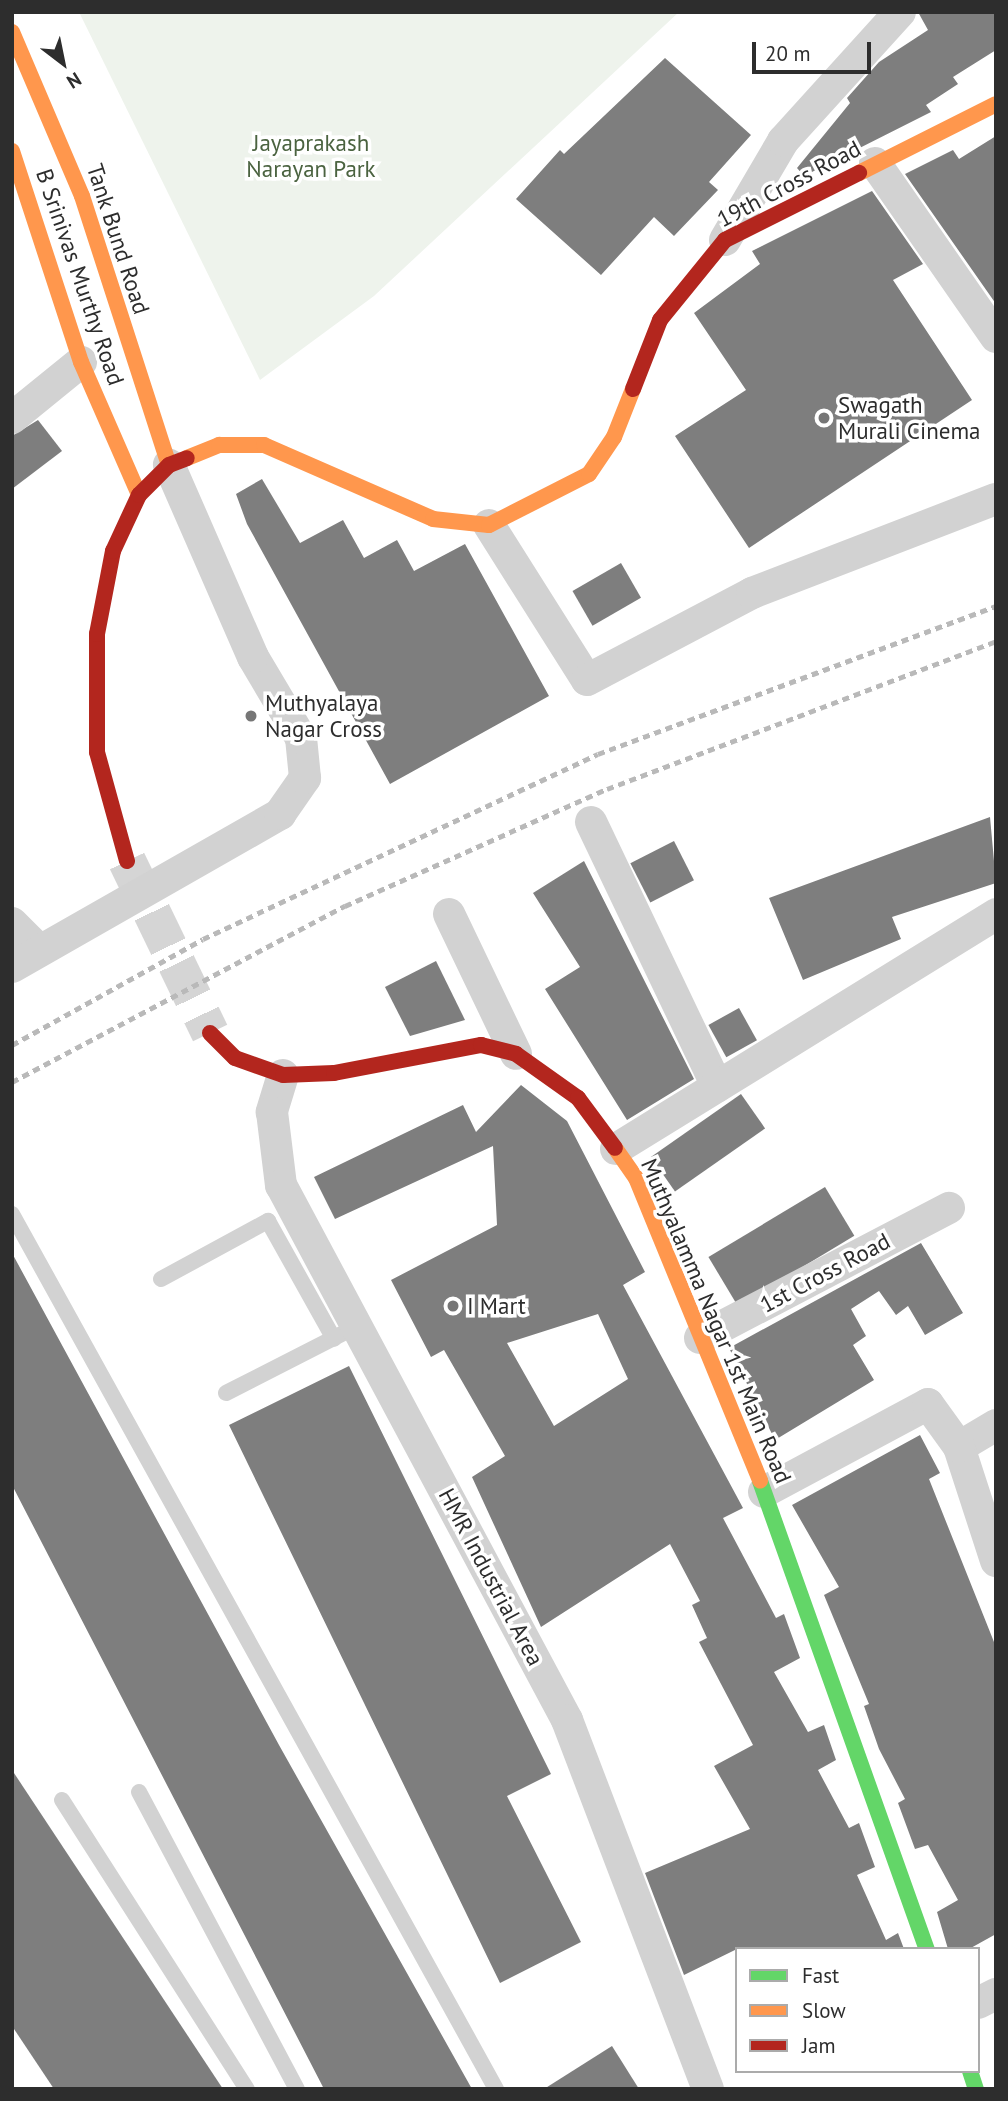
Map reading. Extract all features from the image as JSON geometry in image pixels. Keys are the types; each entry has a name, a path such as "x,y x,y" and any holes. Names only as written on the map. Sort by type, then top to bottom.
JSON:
{"street":[{"path":"726,240 783,141 900,12"},
{"name":"Tank Bund Road","path":"12,32 82,196 169,465"},
{"name":"19th Cross Road","path":"489,525 589,474 614,437 660,320 726,240 996,104"},
{"path":"875,163 992,324"},
{"name":"B Srinivas Murthy Road","path":"15,167 81,362 139,495"},
{"path":"12,418 81,362"},
{"path":"127,861 108,808 93,694 113,551 139,495 169,465 219,445 264,445 433,519 489,525 587,680 752,593 996,499"},
{"path":"12,967 280,814 305,778 300,738 253,657 169,465"},
{"path":"591,822 717,1086"},
{"path":"449,914 516,1054"},
{"path":"616,1149 996,914"},
{"path":"12,923 39,950"},
{"name":"Muthyalamma Nagar 1st Main Road","path":"210,1033 235,1058 283,1075 334,1073 481,1045 516,1054 578,1098 636,1178 764,1492 926,1947"},
{"name":"HMR Industrial Area","path":"283,1075 272,1112 281,1185 345,1332 567,1720 708,2089"},
{"name":"1st Cross Road","path":"700,1338 949,1208"},
{"path":"764,1492 928,1404 959,1447 996,1561"},
{"path":"959,1447 996,1424"},
{"path":"980,2002 996,1994"}],"lane":[{"path":"12,1214 496,2089"},
{"path":"161,1279 268,1221 345,1332 226,1394"},
{"path":"139,1792 297,2089"},
{"path":"62,1800 247,2089"}],"green space":[{"name":"Jayaprakash Narayan Park","path":"79,12 679,12 374,296 260,380"}],"building":[{"path":"918,12 996,12 996,50 953,77 958,84 926,105 931,112 804,176 797,168 850,103 847,98 879,62 928,30"},
{"path":"665,58 751,135 709,182 718,190 674,236 654,217 601,275 516,199 560,150 564,154"},
{"path":"996,136 996,304 905,174 953,150 959,159"},
{"name":"Swagath Murali Cinema","path":"872,191 923,264 893,280 972,400 749,548 675,436 746,390 694,313 760,264 752,251"},
{"path":"38,420 62,451 12,489 12,436"},
{"path":"262,479 300,543 343,520 364,558 397,540 414,571 465,544 549,696 390,784 247,524 236,494"},
{"path":"621,563 641,598 593,626 573,591"},
{"path":"990,817 996,883 892,917 901,939 803,980 769,898"},
{"path":"674,841 694,880 650,902 630,863"},
{"path":"584,861 694,1079 627,1120 545,989 580,967 533,893"},
{"path":"436,961 465,1020 410,1036 385,987"},
{"path":"739,1008 757,1040 726,1057 708,1025"},
{"path":"521,1085 567,1121 645,1272 623,1285 743,1508 723,1518 776,1618 784,1614 800,1658 774,1672 808,1732 824,1725 836,1760 818,1770 849,1828 859,1823 875,1867 857,1875 886,1940 898,1933 903,1947 735,1947 735,1950 684,1975 645,1873 750,1829 714,1766 753,1745 699,1642 707,1638 692,1605 700,1601 670,1544 541,1627 472,1477 505,1456 444,1350 431,1357 391,1280 497,1225 493,1146 335,1219 314,1177 463,1105 476,1132","holes":["598,1314 628,1379 554,1426 507,1343"]},
{"path":"741,1094 765,1128 675,1191 651,1157"},
{"path":"825,1187 854,1236 738,1306 708,1257"},
{"path":"921,1243 963,1313 925,1335 908,1306 896,1315 879,1291 851,1309 866,1336 853,1345 874,1380 775,1440 729,1348"},
{"path":"12,1253 279,1745 472,2089 324,2089 12,1485"},
{"path":"349,1366 551,1774 507,1796 581,1942 500,1983 229,1425"},
{"path":"920,1435 940,1473 929,1479 996,1647 996,1934 973,1947 947,1947 937,1912 958,1900 928,1845 915,1849 898,1803 905,1799 879,1749 864,1706 869,1704 824,1595 839,1587 792,1505"},
{"path":"12,1770 223,2089 54,2089 12,2026"},
{"path":"612,2046 639,2089 544,2089"}],"tunnel":[{"path":"127,861 210,1033"}],"railway":[{"path":"12,1045 203,939 598,754 996,606"},
{"path":"12,1082 345,906 607,789 996,641"}],"traffic: fast":[{"path":"760,1481 926,1947"},
{"path":"971,2073 976,2089"}],"traffic: slow":[{"path":"12,32 82,196 169,465"},
{"path":"859,173 996,104"},
{"path":"12,151 81,362 139,495"},
{"path":"187,458 219,445 264,445 433,519 489,525 589,474 614,437 633,389"},
{"path":"615,1148 636,1178 760,1481"}],"traffic: jam":[{"path":"633,389 660,320 725,240 859,173"},
{"path":"127,861 97,752 97,634 113,551 139,495 169,465 187,458"},
{"path":"210,1033 235,1058 283,1075 334,1073 481,1045 516,1054 578,1098 615,1148"}],"place":[{"name":"Swagath Murali Cinema","path":"824,418"},
{"name":"Muthyalaya Nagar Cross","path":"251,716"},
{"name":"I Mart","path":"453,1306"}]}
